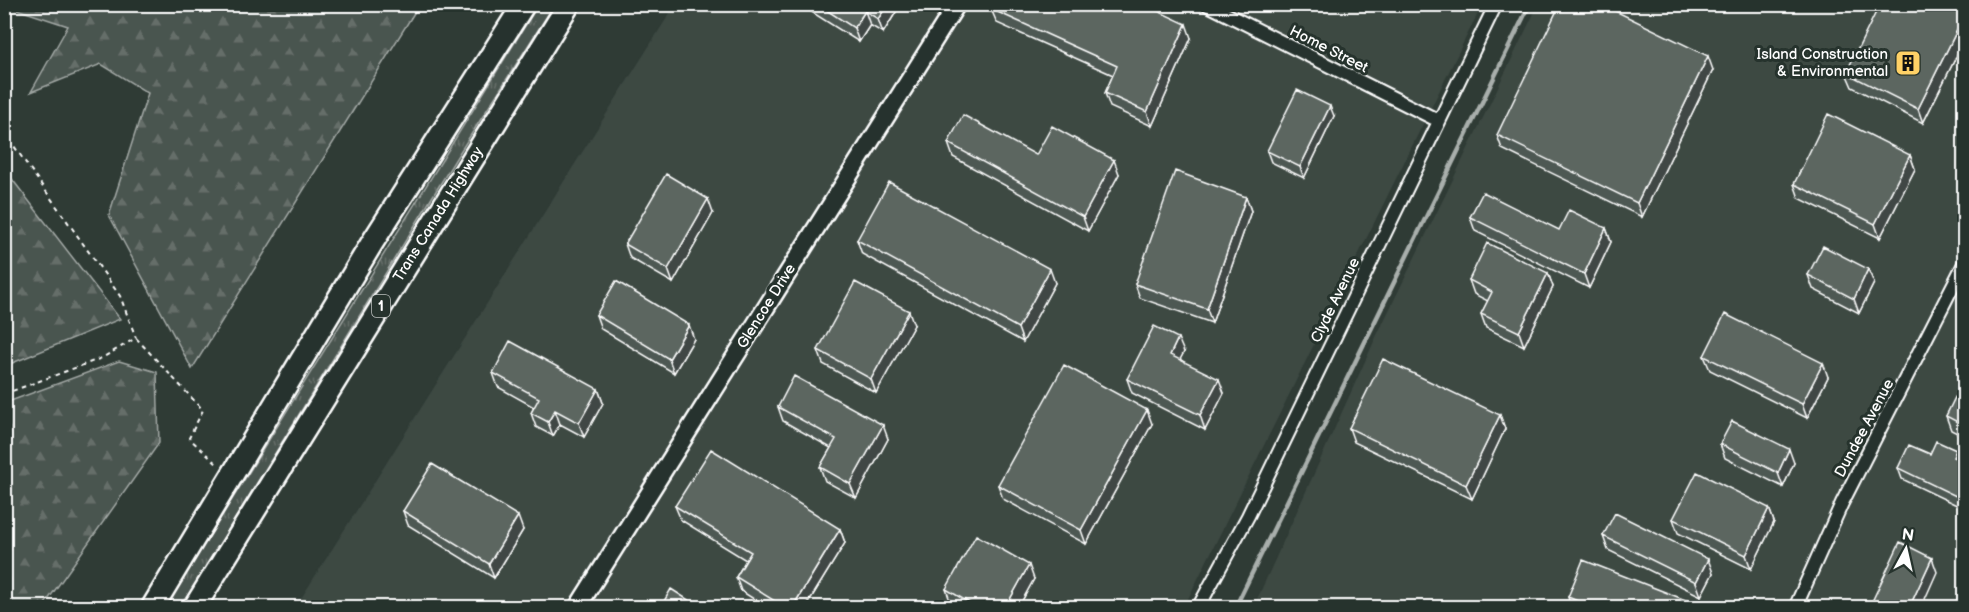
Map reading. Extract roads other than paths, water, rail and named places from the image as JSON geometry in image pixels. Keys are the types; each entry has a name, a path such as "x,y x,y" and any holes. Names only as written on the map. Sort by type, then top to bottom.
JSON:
{"highway":[{"path":"152,608 354,273 524,4"},
{"name":"Trans Canada Highway","path":"194,608 569,4"},
{"path":"136,608 221,468 334,292 354,273"}],"street":[{"name":"Glencoe Drive","path":"577,608 957,4"},
{"name":"Home Street","path":"1206,4 1439,121"},
{"name":"Clyde Avenue","path":"1198,608 1248,516 1496,4"},
{"name":"Dundee Avenue","path":"1795,608 1829,529 1965,264"}],"waterway":[{"path":"1235,608 1530,4"}],"place":[{"name":"Island Construction & Environmental","path":"1908,63"}]}
